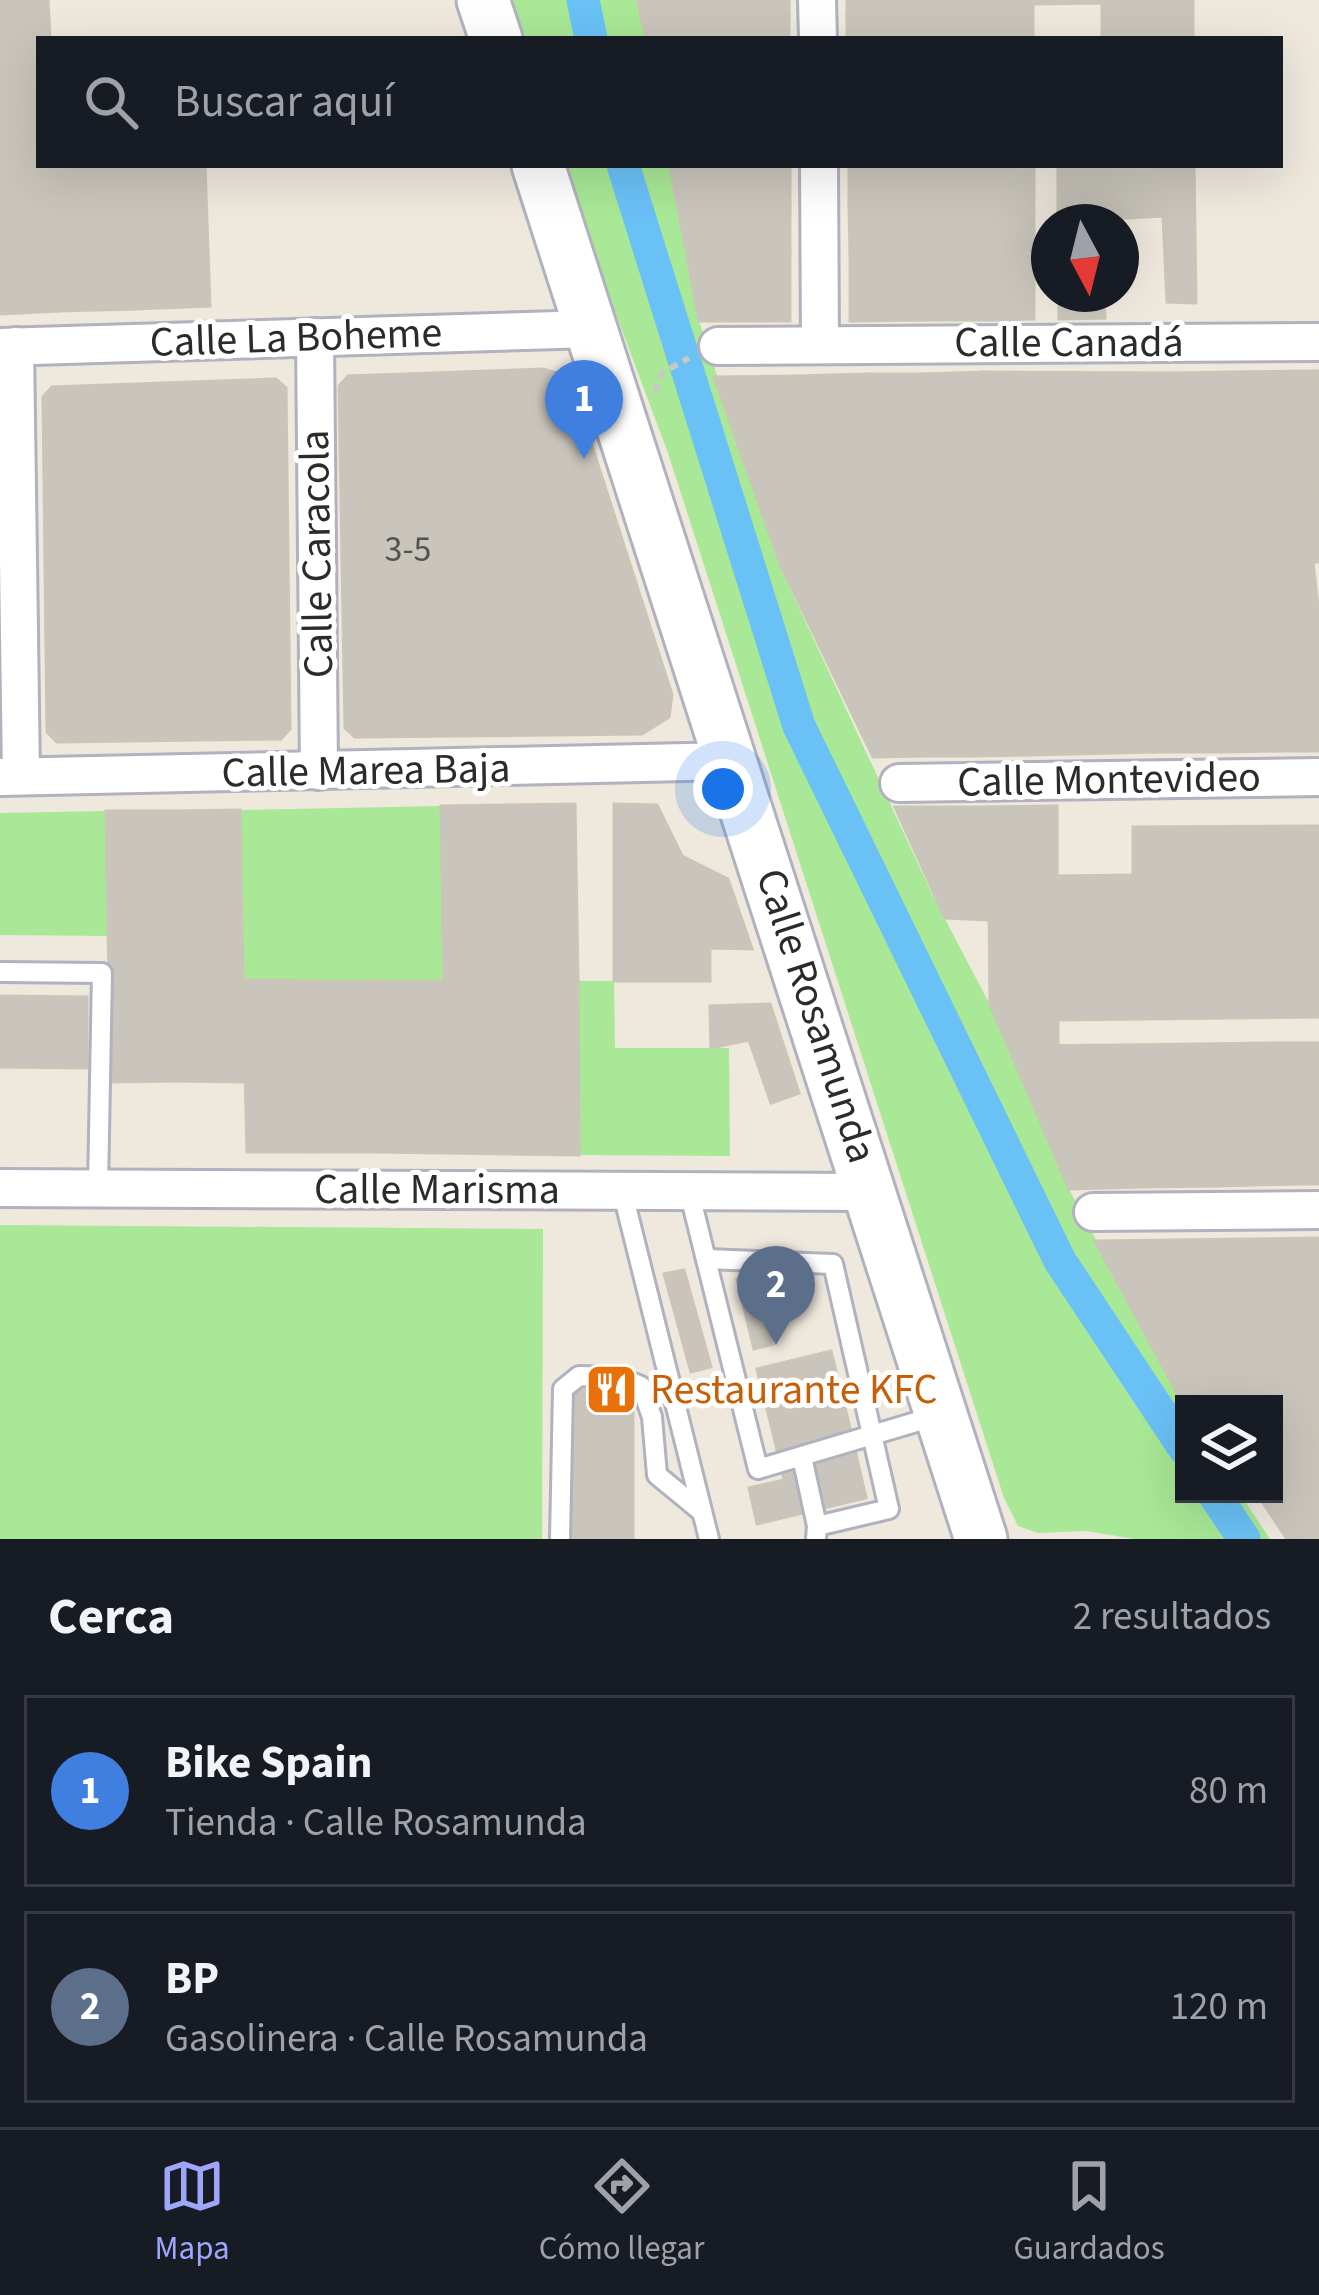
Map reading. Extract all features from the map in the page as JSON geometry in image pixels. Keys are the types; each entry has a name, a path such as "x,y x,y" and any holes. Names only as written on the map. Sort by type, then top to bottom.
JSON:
{"main road":[{"path":"483,0 495,36"},
{"name":"Calle Rosamunda","path":"539,168 981,1535"}],"street":[{"path":"817,0 818,36"},
{"path":"818,168 820,345"},
{"name":"Calle La Boheme","path":"7,346 592,329"},
{"name":"Calle Caracola","path":"315,337 319,771"},
{"name":"Calle Canadá","path":"718,346 1319,342"},
{"path":"7,346 10,777"},
{"name":"Calle Marea Baja","path":"10,777 732,761"},
{"name":"Calle Montevideo","path":"899,783 1319,776"},
{"name":"Calle Marisma","path":"0,1188 873,1192"},
{"path":"1093,1212 1319,1210"}],"lane":[{"path":"0,972 102,973 98,1188"},
{"path":"622,1190 709,1539"},
{"path":"689,1191 758,1468 940,1415"},
{"path":"706,1259 833,1264 889,1509 816,1533 802,1457"},
{"path":"560,1539 563,1389 579,1376 619,1377 641,1386 652,1417 657,1474 702,1512"}],"path":[{"path":"626,432 651,423 662,373 718,346"}],"green space":[{"path":"507,0 638,0 645,36 519,36"},
{"path":"561,168 671,168 699,321 781,569 933,896 990,1005 1069,1189 1179,1395 1175,1395 1175,1503 1246,1503 1270,1539 1038,1533 1018,1526 1004,1498 668,453"},
{"path":"441,806 444,980 243,980 240,810"},
{"path":"106,811 109,936 0,935 0,813"},
{"path":"578,981 614,981 615,1048 729,1048 730,1156 579,1155"},
{"path":"0,1225 543,1229 542,1539 0,1539"}],"building":[{"path":"0,0 48,0 50,36 36,36 36,168 54,168 59,311 0,314"},
{"path":"638,0 789,0 789,15 641,16"},
{"path":"847,0 993,0 993,14 847,15"},
{"path":"993,0 1193,0 1193,36 1102,36 1102,3 1033,4 1033,36 993,36"},
{"path":"993,14 993,36 847,36 847,15"},
{"path":"789,15 789,36 645,36 641,16"},
{"path":"54,168 130,168 135,309 59,311"},
{"path":"130,168 205,168 210,306 135,309"},
{"path":"671,168 790,168 790,207 678,209"},
{"path":"849,168 924,168 925,205 849,206"},
{"path":"924,168 993,168 994,320 925,320"},
{"path":"993,168 1034,168 1034,319 994,320"},
{"path":"1060,168 1194,168 1196,303 1167,302 1163,216 1139,217 1139,204 1058,204"},
{"path":"925,205 925,253 850,254 849,206"},
{"path":"790,207 790,254 687,255 678,209"},
{"path":"925,253 925,320 850,321 850,254"},
{"path":"790,254 790,321 699,321 687,255"},
{"path":"1059,312 1105,312 1105,318 1059,319"},
{"path":"543,369 563,375 574,390 672,695 669,717 642,734 355,737 345,728 339,386 348,376"},
{"path":"1319,371 1319,494 1247,495 1232,372"},
{"path":"983,372 1005,562 947,563 924,374"},
{"path":"983,372 1175,373 1198,563 1134,563 1155,752 1027,755"},
{"path":"1232,372 1256,563 1198,563 1175,373"},
{"path":"867,374 890,564 836,565 797,376"},
{"path":"867,374 924,374 947,563 890,564"},
{"path":"797,376 836,565 781,566 714,377"},
{"path":"276,379 286,388 290,729 281,739 57,742 47,732 43,397 52,387"},
{"path":"1319,494 1319,562 1256,563 1247,495"},
{"path":"1005,562 1027,755 970,756 947,563"},
{"path":"1313,562 1319,615 1319,751 1277,751 1256,563"},
{"path":"947,563 970,756 922,756 865,564"},
{"path":"1134,563 1198,563 1221,752 1155,752"},
{"path":"1198,563 1256,563 1277,751 1221,752"},
{"path":"865,564 922,756 873,757 781,566"},
{"path":"575,804 578,981 444,980 441,806"},
{"path":"614,804 657,805 682,856 728,879 752,949 710,948 710,981 614,981"},
{"path":"1057,806 1058,1046 1008,1046 990,1005 988,807"},
{"path":"895,807 988,807 989,920 945,918"},
{"path":"240,810 243,980 176,982 174,811"},
{"path":"106,811 174,811 176,982 109,982"},
{"path":"1319,826 1319,1017 1058,1020 1058,876 1133,875 1133,827"},
{"path":"243,980 245,1082 178,1081 176,982"},
{"path":"243,980 310,981 313,1152 247,1152"},
{"path":"310,981 377,981 380,1152 313,1152"},
{"path":"377,981 578,981 579,1155 380,1152"},
{"path":"109,982 176,982 178,1081 111,1082"},
{"path":"0,996 87,997 87,1068 0,1067"},
{"path":"770,1004 799,1093 771,1103 749,1040 711,1048 710,1006"},
{"path":"1280,1043 1297,1184 1216,1186 1200,1044"},
{"path":"1280,1043 1319,1043 1319,1184 1297,1184"},
{"path":"1200,1044 1216,1186 1139,1187 1122,1045"},
{"path":"1122,1045 1139,1187 1069,1189 1008,1046"},
{"path":"1319,1238 1319,1430 1283,1431 1283,1395 1179,1395 1095,1241"},
{"path":"684,1270 711,1367 691,1372 664,1274"},
{"path":"756,1274 773,1344 754,1349 737,1279"},
{"path":"831,1351 849,1424 775,1441 757,1369"},
{"path":"574,1390 622,1390 622,1409 633,1408 633,1539 573,1539"},
{"path":"849,1424 866,1498 757,1524 749,1488 784,1480 775,1441"},
{"path":"1319,1430 1319,1539 1287,1539 1263,1503 1283,1503 1283,1431"}],"waterway":[{"path":"583,0 590,36"},
{"path":"624,168 799,726 1060,1261 1175,1434"},
{"path":"1220,1503 1244,1539"}],"place":[{"name":"Bike Spain","path":"584,459"},
{"name":"BP","path":"776,1345"},
{"name":"Restaurante KFC","path":"611,1390"}]}
